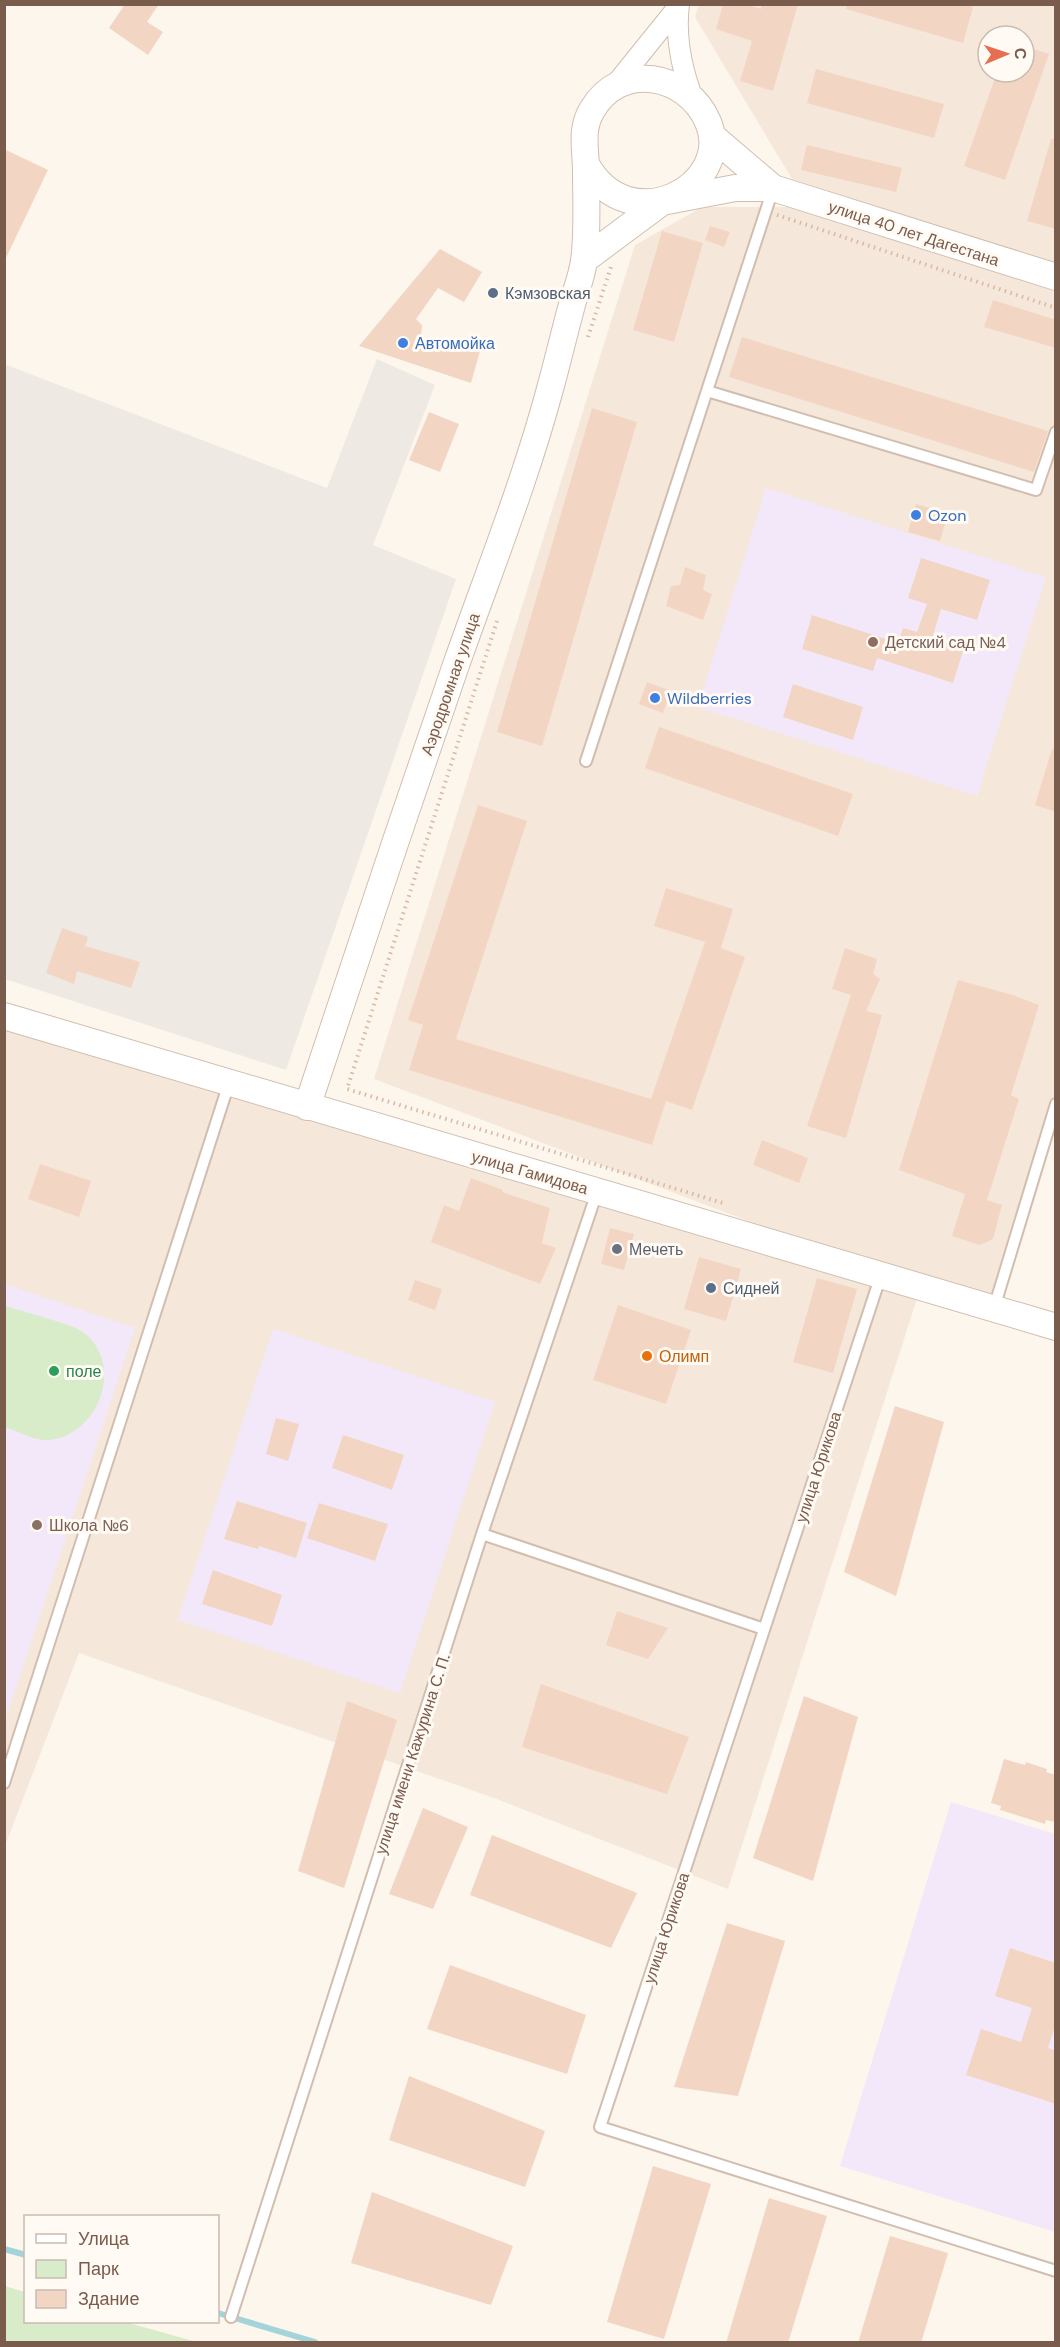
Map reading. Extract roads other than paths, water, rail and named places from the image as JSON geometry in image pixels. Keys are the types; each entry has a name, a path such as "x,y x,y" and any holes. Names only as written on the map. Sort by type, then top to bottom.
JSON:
{"street":[{"path":"678,6 612,89 593,107 584,129 586,164 597,182 611,193 637,202 662,202 735,188 770,200"},
{"path":"678,6 679,46 693,99"},
{"path":"584,260 662,202 679,194 699,177 710,156 712,136 709,124 693,99 683,89 667,81 652,78 630,81 612,89"},
{"path":"712,136 770,200"},
{"name":"Аэродромная улица","path":"307,1107 388,861 541,420 584,260 586,164"},
{"name":"улица 40 лет Дагестана","path":"770,200 1056,277"},
{"name":"улица Гамидова","path":"4,1016 1056,1327"}],"lane":[{"path":"586,761 770,200"},
{"path":"707,391 1036,490 1056,432"},
{"path":"4,1783 229,1083"},
{"path":"994,1308 1056,1104"},
{"name":"улица имени Кажурина С. П.","path":"231,2317 482,1534 597,1192"},
{"name":"улица Юрикова","path":"881,1275 600,2127 1056,2271"},
{"path":"482,1534 764,1629"}],"waterway":[{"path":"4,2249 24,2254"},
{"path":"219,2313 315,2342"}],"place":[{"name":"Кэмзовская","path":"493,293"},
{"name":"Автомойка","path":"403,343"},
{"name":"Ozon","path":"916,515"},
{"name":"Детский сад №4","path":"873,642"},
{"name":"Wildberries","path":"655,698"},
{"name":"Мечеть","path":"617,1249"},
{"name":"Сидней","path":"711,1288"},
{"name":"Олимп","path":"647,1356"},
{"name":"поле","path":"54,1371"},
{"name":"Школа №6","path":"37,1525"}]}
